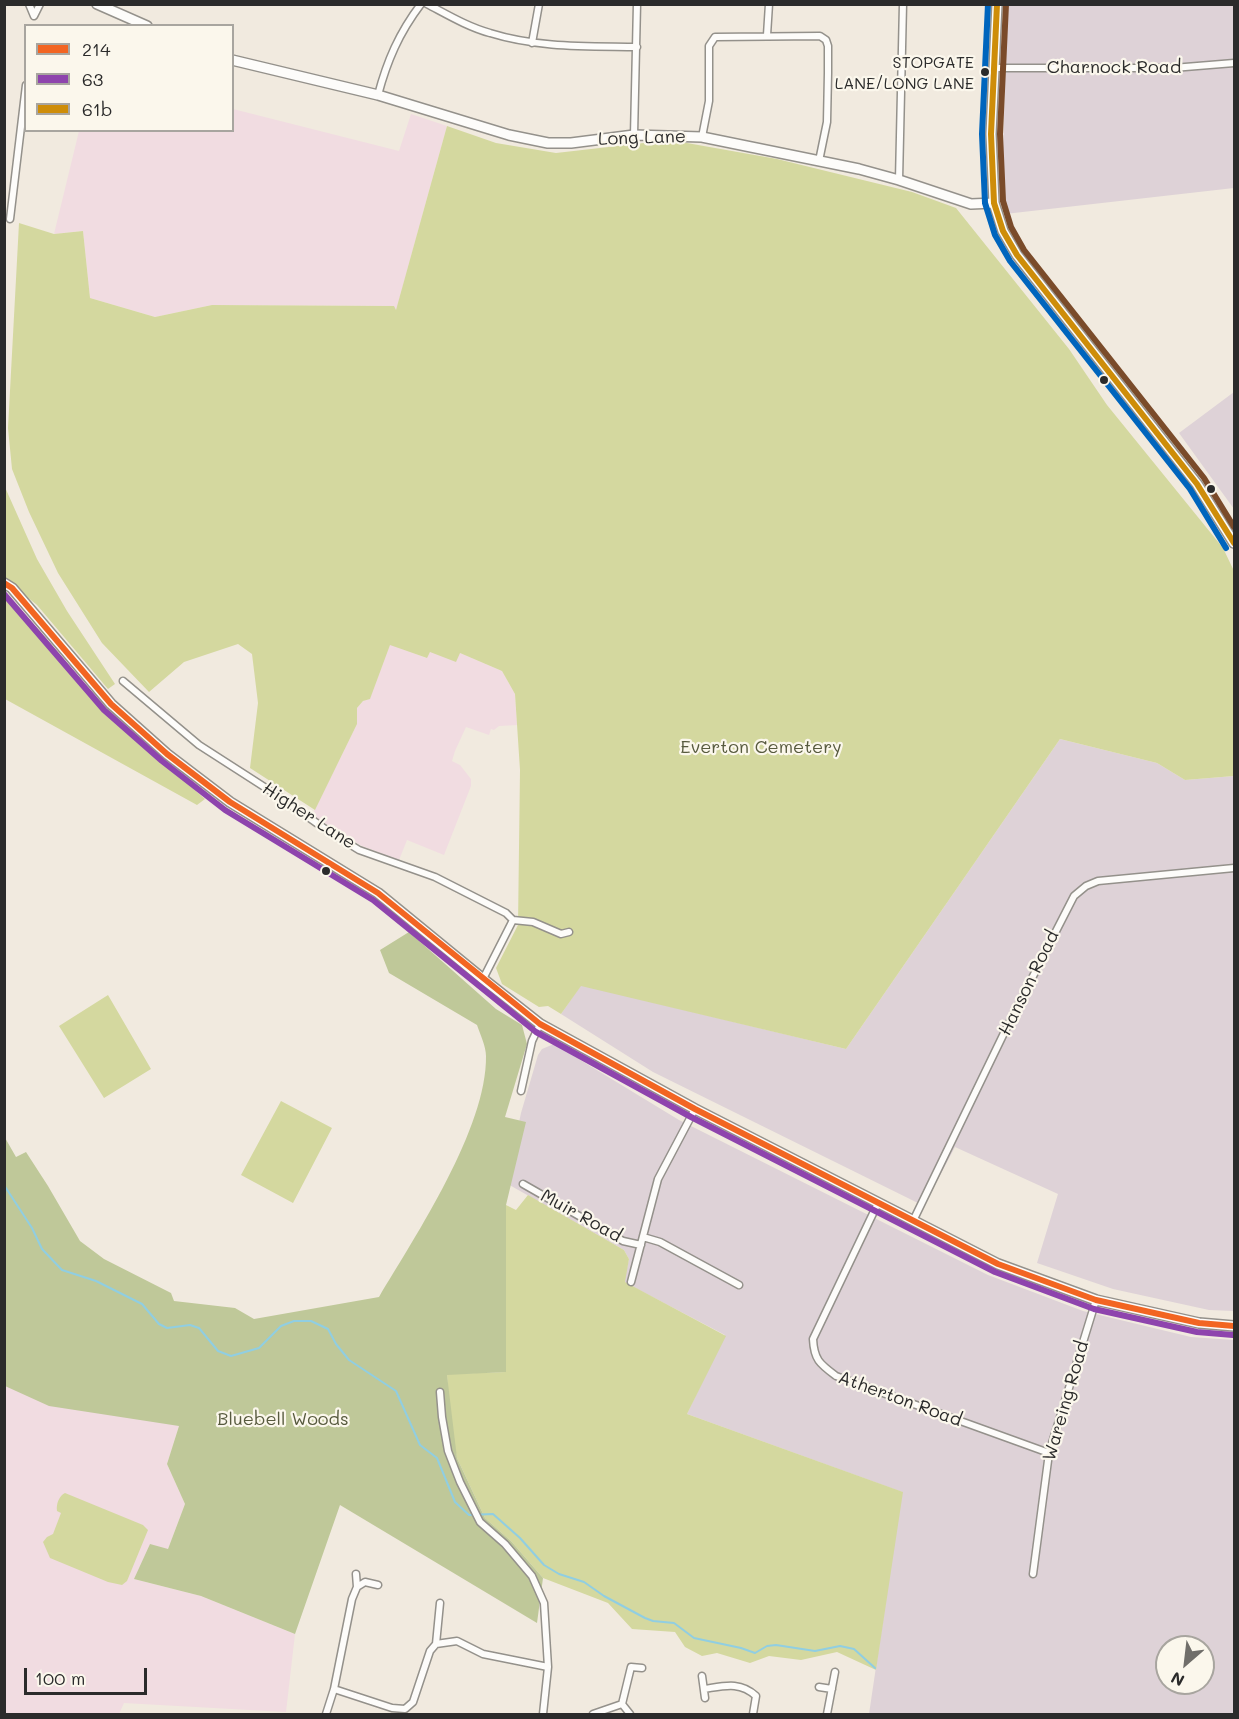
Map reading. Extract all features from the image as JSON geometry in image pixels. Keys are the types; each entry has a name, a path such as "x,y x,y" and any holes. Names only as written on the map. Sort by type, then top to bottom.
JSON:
{"street":[{"path":"28,4 34,16"},
{"path":"33,24 34,16 40,4"},
{"path":"98,4 143,24"},
{"path":"378,95 384,70 393,49 405,25 421,4"},
{"path":"428,4 489,33 532,43 567,46 637,46"},
{"path":"532,43 539,4"},
{"path":"634,135 638,4"},
{"path":"767,35 769,4"},
{"path":"899,180 903,4"},
{"path":"997,4 991,134 994,203 1003,231 1017,255 1197,484 1234,543"},
{"path":"702,137 709,101 709,46 711,40 715,37 767,35 820,36 826,40 828,46 828,73 826,122 819,160"},
{"name":"Long Lane","path":"234,60 378,95 509,135 548,143 571,143 634,135 702,137 819,160 899,180 971,204 994,203"},
{"name":"Charnock Road","path":"994,68 1173,68 1234,63"},
{"path":"10,219 24,103"},
{"path":"4,583 12,588 111,704 167,754 230,802 378,893 540,1024 695,1109 998,1264 1096,1300 1199,1323 1234,1326"},
{"name":"Higher Lane","path":"123,681 200,746 359,850 435,877 506,913 513,920 533,922 561,934 569,932"},
{"name":"Hanson Road","path":"913,1221 1006,1029 1074,896 1086,886 1098,881 1234,868"},
{"path":"483,980 513,920"},
{"path":"521,1091 532,1041 540,1024"},
{"name":"Muir Road","path":"631,1282 658,1179 695,1109"},
{"name":"Muir Road","path":"523,1184 623,1241 641,1245"},
{"name":"Atherton Road","path":"878,1203 813,1339 814,1354 821,1366 836,1376 1049,1453"},
{"name":"Muir Road","path":"643,1236 660,1242 739,1285"},
{"name":"Wareing Road","path":"1033,1574 1049,1453 1096,1300"},
{"path":"440,1392 448,1451 460,1482 480,1522 504,1544 532,1576 544,1603 548,1667 543,1714"},
{"path":"326,1714 334,1689 352,1599 357,1587 356,1574"},
{"path":"357,1587 365,1582 378,1585"},
{"path":"334,1689 405,1712 413,1702 430,1651 435,1644 440,1603"},
{"path":"435,1644 457,1641 483,1654 548,1667"},
{"path":"622,1704 631,1666 642,1668"},
{"path":"827,1714 835,1672"},
{"path":"702,1676 705,1698"},
{"path":"704,1689 734,1685 748,1689 756,1696 753,1714"},
{"path":"819,1687 832,1689"},
{"path":"593,1714 622,1704"},
{"path":"622,1704 630,1714"}],"shaded area":[{"path":"1007,5 1234,5 1234,188 1005,214 1002,187"},
{"path":"234,109 399,151 411,114 447,126 396,311 393,306 212,305 155,317 90,298 83,231 54,234 79,132 234,132"},
{"path":"1234,392 1234,509 1179,433"},
{"path":"390,644 426,658 430,652 460,653 502,671 515,694 517,725 499,726 494,730 491,729 489,735 466,727 455,751 452,761 460,765 471,779 471,786 444,855 407,840 399,860 362,846 312,815 357,724 357,708 363,701 370,698"},
{"path":"1060,739 1157,763 1185,780 1234,776 1234,1311 1209,1310 1113,1289 1037,1263 1058,1194 955,1147 924,1206 653,1072 561,1014 581,985 846,1049"},
{"path":"554,1044 679,1120 988,1275 1083,1311 1191,1337 1234,1340 1234,1714 869,1714 902,1492 687,1414 725,1335 624,1282 629,1259 624,1250 506,1183 521,1113 538,1055 542,1049"},
{"path":"5,1362 182,1416 167,1464 185,1504 168,1549 134,1579 201,1596 295,1634 286,1712 124,1703 119,1714 5,1714"}],"green space":[{"name":"Everton Cemetery","path":"447,126 496,143 556,153 670,140 777,159 912,192 956,208 1069,349 1107,405 1223,548 1234,571 1234,776 1185,780 1157,763 1060,739 846,1049 581,986 561,1014 548,1006 539,1007 502,984 496,968 518,925 520,770 515,694 502,671 460,653 456,662 430,652 427,658 390,645 370,699 363,701 357,708 357,724 315,810 250,768 258,703 252,654 238,644 184,662 149,692 102,643 58,573 29,512 12,469 8,428 19,223 54,234 83,231 90,298 155,317 212,305 394,306 396,310"},
{"path":"4,485 37,559 67,611 115,684 108,689 37,605 5,579"},
{"path":"5,598 41,632 108,708 205,799 197,805 5,699"},
{"name":"Bluebell Woods","path":"409,932 496,1009 522,1025 527,1044 505,1117 526,1122 506,1205 506,1372 447,1375 457,1458 485,1518 511,1541 543,1578 537,1623 340,1505 295,1634 201,1596 134,1579 150,1544 168,1549 185,1504 167,1464 179,1426 49,1406 5,1386 4,1136 16,1157 26,1152 80,1241 104,1259 171,1293 174,1301 235,1308 254,1319 379,1297 447,1180 462,1148 475,1115 483,1084 486,1056 477,1025 389,973 380,950"},
{"path":"108,995 151,1069 104,1098 59,1026"},
{"path":"281,1101 332,1128 293,1203 241,1175"},
{"path":"528,1195 624,1250 629,1259 625,1282 726,1336 687,1414 903,1492 876,1670 837,1652 801,1660 769,1656 750,1663 717,1653 702,1656 685,1647 675,1632 632,1629 608,1603 543,1578 511,1541 485,1518 457,1458 449,1418 447,1374 506,1372 506,1205 516,1210"},
{"path":"65,1493 143,1525 148,1530 127,1581 122,1585 108,1582 50,1558 43,1542 53,1534 61,1513 57,1511 58,1503"}],"waterway":[{"path":"4,1185 32,1228 42,1249 62,1270 96,1281 142,1304 159,1324 167,1328 190,1325 199,1328 218,1351 231,1356 259,1348 281,1326 294,1321 311,1321 328,1329 349,1360 396,1391 420,1445 437,1458 455,1502 469,1515 493,1514 520,1538 544,1565 559,1574 584,1582 604,1596 645,1618 674,1623 694,1638 755,1653 767,1646 776,1645 815,1651 840,1646 854,1649 875,1668"}],"transit line":[{"path":"988,4 982,134 985,203 995,235 1010,261 1190,489 1226,548"},
{"name":"61b","path":"997,4 991,134 994,203 1003,231 1017,255 1197,484 1234,543"},
{"path":"1006,4 1000,134 1003,201 1011,227 1024,250 1204,478 1234,527"},
{"name":"214","path":"4,583 12,588 111,704 167,754 230,802 378,893 540,1024 695,1109 998,1264 1096,1300 1199,1323 1234,1326"},
{"name":"63","path":"4,594 104,710 162,761 225,810 373,900 536,1032 691,1117 995,1272 1094,1309 1197,1332 1233,1335"}],"place":[{"name":"STOPGATE LANE/LONG LANE","path":"985,72"}]}
